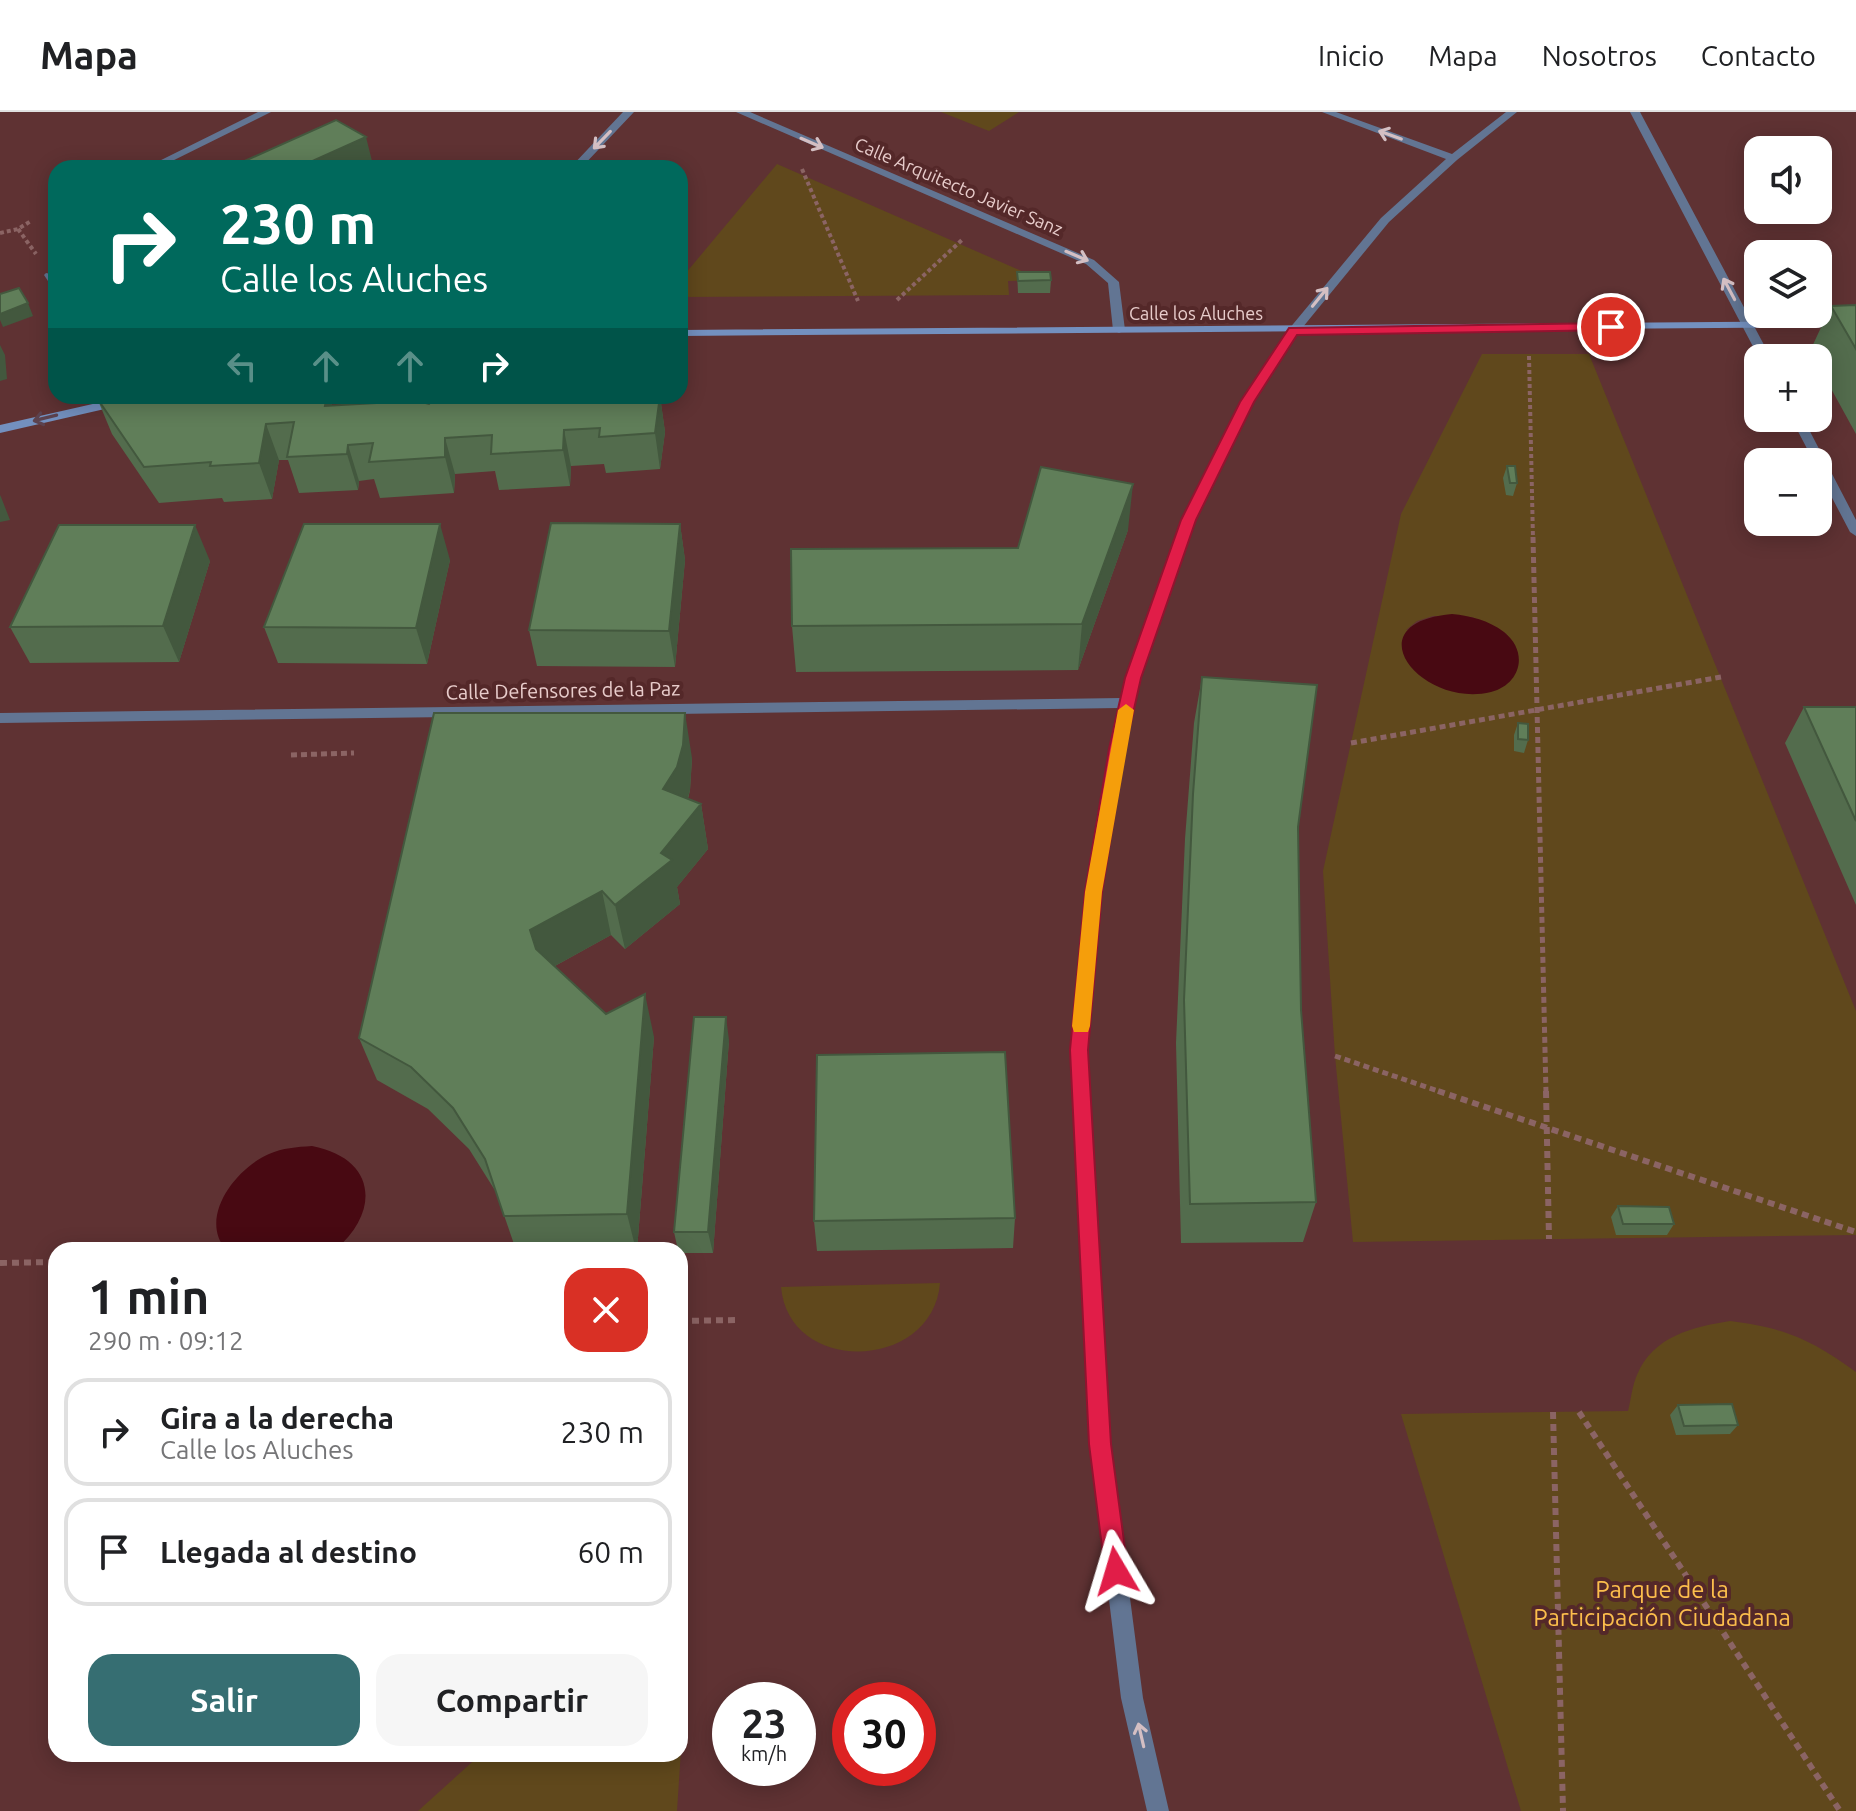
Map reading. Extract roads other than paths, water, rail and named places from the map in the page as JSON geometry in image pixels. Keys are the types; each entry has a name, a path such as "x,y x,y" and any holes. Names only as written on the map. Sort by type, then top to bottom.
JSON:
{"street":[{"path":"167,160 266,112"},
{"path":"583,160 629,112"},
{"name":"Calle Arquitecto Javier Sanz","path":"741,112 1090,262 1113,282 1119,330"},
{"path":"1327,112 1453,158"},
{"path":"1158,1811 1132,1698 1100,1444 1079,1050 1093,892 1127,703 1188,520 1247,402 1293,331 1385,220 1453,158 1512,112"},
{"path":"1635,112 1744,317"},
{"name":"Calle los Aluches","path":"1832,324 1856,324"},
{"name":"Calle los Aluches","path":"688,333 1293,331 1744,325"},
{"path":"0,429 95,404"},
{"path":"1804,432 1856,532"},
{"name":"Calle Defensores de la Paz","path":"0,718 1127,703"}],"park label":[{"name":"Parque de la Participación Ciudadana","path":"1662,1603"}]}
